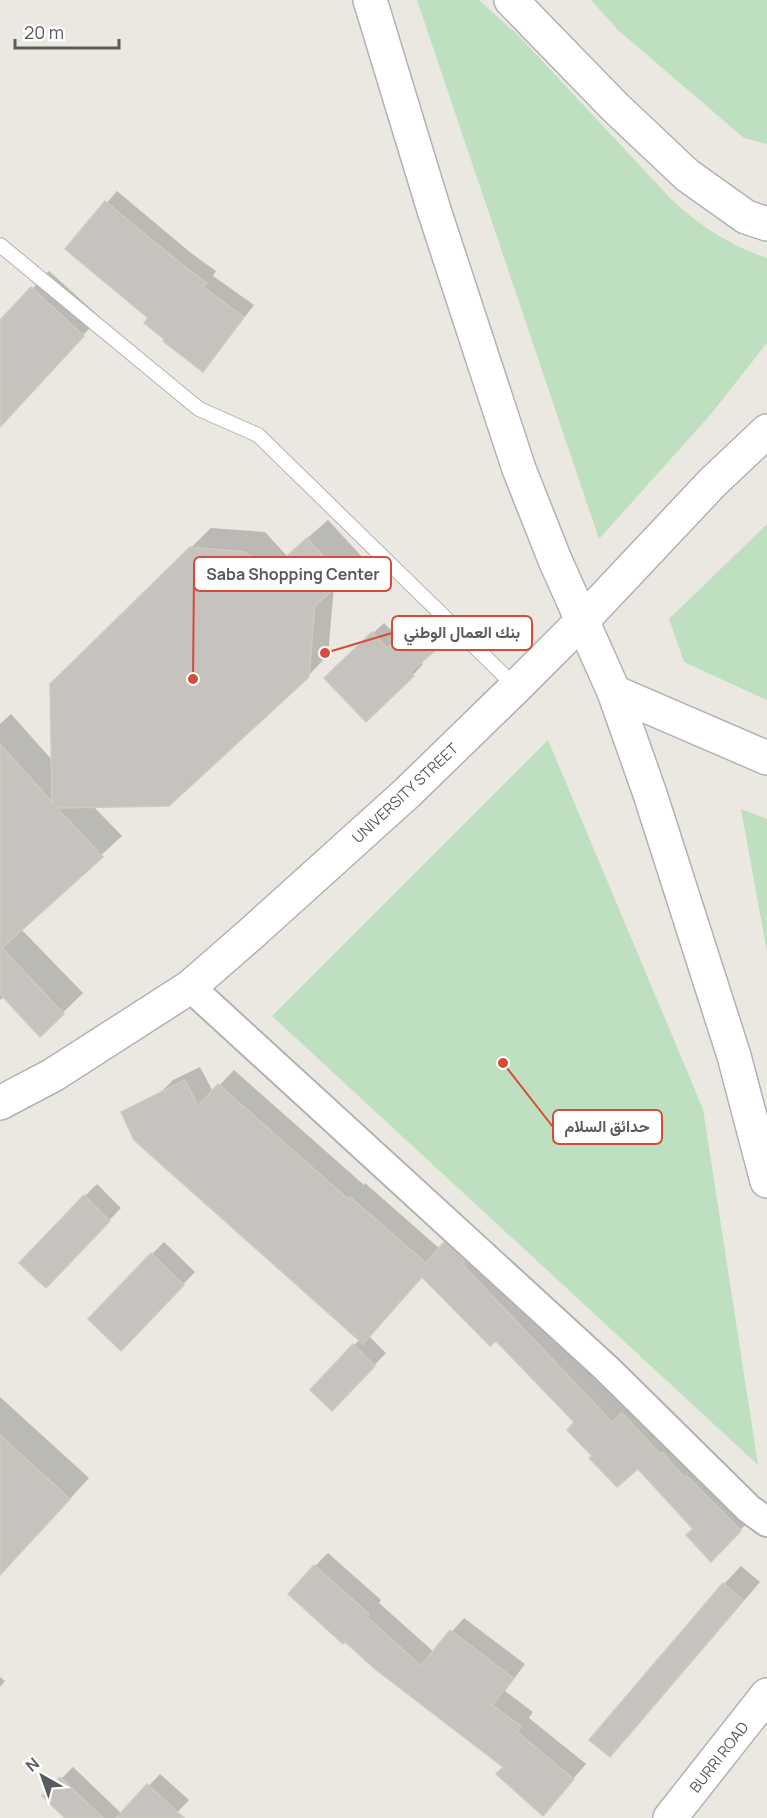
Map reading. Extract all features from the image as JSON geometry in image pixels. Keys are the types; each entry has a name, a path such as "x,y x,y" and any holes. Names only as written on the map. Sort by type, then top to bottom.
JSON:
{"main road":[{"path":"370,0 434,210 519,470 555,560 614,692 650,794 734,1056 767,1181"},
{"path":"511,0 615,107 687,175 746,217 767,224"},
{"name":"UNIVERSITY STREET","path":"0,1103 53,1075 190,987 407,793 583,621 712,483 767,430"},
{"path":"614,692 767,758"},
{"name":"BURRI ROAD","path":"670,1818 767,1695"}],"street":[{"path":"190,987 606,1368 749,1509 767,1522"}],"lane":[{"path":"0,245 199,410 258,435 516,687"}],"green space":[{"path":"417,0 479,0 519,36 681,209 728,241 767,258 767,343 711,414 599,539"},
{"path":"591,0 767,0 767,144 744,138 618,30"},
{"path":"767,524 767,700 684,662 669,619"},
{"path":"548,740 703,1109 758,1465 272,1016"},
{"path":"741,809 767,819 767,952"}],"building":[{"path":"105,201 207,283 203,287 244,317 203,372 144,323 148,318 65,249"},
{"path":"31,287 84,336 0,427 0,320"},
{"path":"307,538 344,579 315,606 309,677 169,806 57,808 103,857 2,948 64,1014 40,1037 0,994 0,744 52,802 50,684 190,547 245,552 267,574"},
{"path":"414,624 436,650 410,672 414,676 366,722 324,678 372,632 387,648"},
{"path":"185,1080 198,1106 218,1084 348,1199 350,1197 426,1263 444,1242 465,1261 462,1264 612,1422 622,1413 660,1454 662,1452 685,1478 687,1476 741,1531 711,1562 686,1535 693,1529 638,1469 617,1487 589,1458 592,1456 567,1430 574,1422 496,1341 490,1346 422,1277 363,1344 134,1140 121,1112"},
{"path":"84,1195 110,1221 46,1288 19,1263"},
{"path":"151,1253 184,1285 121,1351 88,1319"},
{"path":"353,1344 375,1366 332,1411 310,1390"},
{"path":"0,1435 70,1499 0,1575"},
{"path":"314,1565 369,1614 367,1617 421,1666 450,1630 513,1678 492,1705 521,1726 517,1732 574,1779 543,1816 496,1774 503,1767 375,1669 345,1642 343,1644 288,1594"},
{"path":"723,1583 743,1600 610,1757 589,1740"},
{"path":"60,1777 103,1818 65,1818 42,1796"},
{"path":"147,1784 184,1818 116,1818"}],"place":[{"name":"بنك العمال الوطني","path":"325,653"},
{"name":"Saba Shopping Center","path":"193,679"},
{"name":"حدائق السلام","path":"503,1063"}]}
